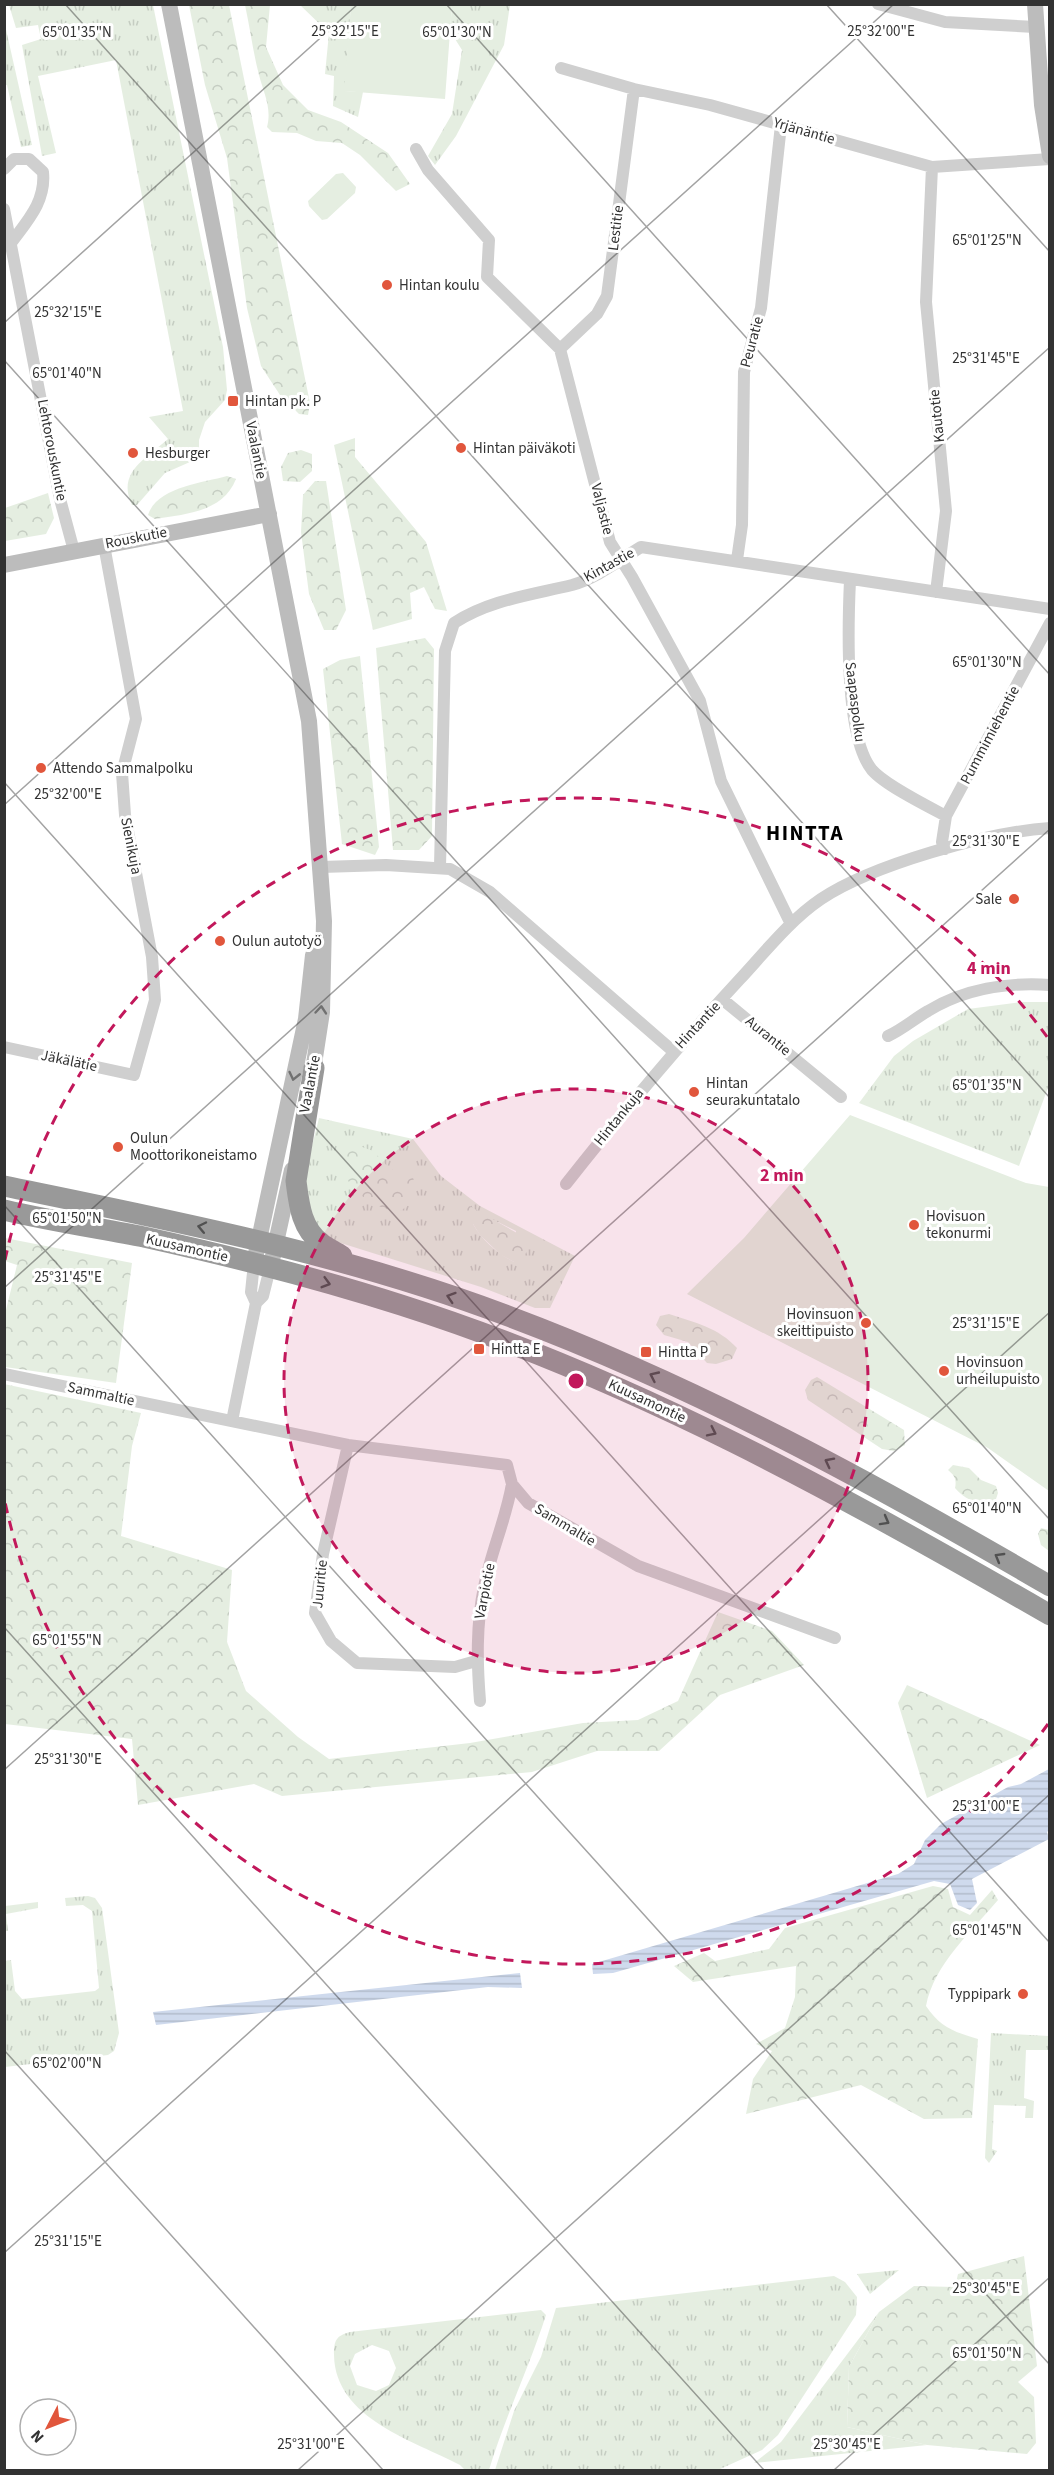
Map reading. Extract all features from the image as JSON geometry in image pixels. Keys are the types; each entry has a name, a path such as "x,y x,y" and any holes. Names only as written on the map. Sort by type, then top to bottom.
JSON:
{"highway":[{"path":"314,1068 296,1181 298,1198 302,1216 310,1232 321,1243 354,1266"},
{"name":"Kuusamontie","path":"4,1186 267,1241 507,1315 718,1405 856,1476 1050,1587"},
{"name":"Kuusamontie","path":"4,1210 143,1237 262,1265 400,1304 573,1367 798,1474 1050,1615"}],"street":[{"name":"Vaalantie","path":"169,4 309,721 321,867 324,921 322,1012 314,1068 267,1241"},
{"path":"878,4 945,22 1035,27"},
{"path":"1035,4 1035,27 1046,105 1050,158"},
{"name":"Yrjänäntie","path":"561,68 634,89 710,105 932,168 1050,158"},
{"name":"Lestitie","path":"560,349 597,314 608,296 634,89"},
{"name":"Peuratie","path":"737,560 742,525 744,372 761,308 781,125"},
{"path":"416,149 428,170 489,240 487,277 560,349"},
{"path":"4,169 14,159 29,159 44,172 45,186 37,209 11,243"},
{"name":"Kautotie","path":"932,168 926,302 946,511 936,591"},
{"name":"Lehtorouskuntie","path":"4,209 60,499 74,551"},
{"name":"Valjastie","path":"560,349 610,542 633,577 700,701 721,781 791,924"},
{"name":"Rouskutie","path":"4,565 269,514"},
{"name":"Sienikuja","path":"104,545 136,719 122,773 125,815 153,957 155,1000 134,1075"},
{"name":"Kintastie","path":"440,867 445,651 454,623 469,613 526,594 573,584 603,571 641,548 737,560 850,580 1050,609"},
{"name":"Saapaspolku","path":"850,580 847,634 857,730 863,754 873,771 920,803 946,816"},
{"name":"Pummimiehentie","path":"945,849 942,842 946,816 1050,623"},
{"name":"Hintantie","path":"321,867 386,865 440,867 457,872 490,892 674,1052 791,924 820,900 854,880 945,849 1022,830 1050,828"},
{"name":"Vaalantie","path":"262,1265 306,1019 315,926 322,898"},
{"path":"888,1036 928,1011 959,996 1007,984 1050,985"},
{"name":"Aurantie","path":"722,999 841,1097"},
{"name":"Jäkälätie","path":"4,1047 134,1075"},
{"name":"Hintankuja","path":"566,1184 674,1052"},
{"path":"232,1421 256,1303 251,1292 262,1265"},
{"name":"Sammaltie","path":"4,1374 348,1445 507,1465 512,1484 528,1503 638,1566 835,1638"},
{"name":"Juuritie","path":"348,1445 323,1554 315,1613 331,1641 357,1663 455,1667 476,1661"},
{"name":"Varpiotie","path":"480,1701 476,1661 484,1587 512,1484"}],"green space":[{"path":"9,5 153,5 223,347 227,390 225,400 205,422 199,440 199,458 165,473 137,505 132,505 128,493 131,475 143,460 168,439 149,417 183,411 116,60 38,76 56,153 42,156 22,45 41,39 38,25 16,28"},
{"path":"189,5 229,5 310,403 308,415 299,414 280,395 261,366 247,308 227,158 205,85"},
{"path":"245,5 270,5 266,47 283,85 308,110 341,122 388,153 410,184 396,191 360,155 342,143 316,141 297,133 272,132 267,127 268,107"},
{"path":"300,5 351,5 345,91 363,92 358,117 333,106 334,76 325,74 329,33"},
{"path":"351,5 452,5 445,99 344,91"},
{"path":"452,5 510,5 504,45 456,136 435,165 428,156 452,114 462,50 450,31"},
{"path":"5,25 32,145 21,147 7,85 5,85"},
{"path":"343,173 356,187 355,193 327,219 322,220 309,206 308,201 336,174"},
{"path":"355,438 355,457 426,542 447,611 435,609 424,587 410,593 412,619 373,630 334,445"},
{"path":"301,450 312,454 312,471 300,482 283,481 281,467 288,453"},
{"path":"227,476 236,479 230,490 213,505 191,513 155,519 148,515 153,506 170,492"},
{"path":"315,481 326,481 346,610 336,630 324,630 309,594 301,532 303,495"},
{"path":"48,493 54,518 46,534 5,541 5,508"},
{"path":"425,638 434,649 432,836 419,850 393,850 376,648"},
{"path":"360,656 379,847 375,855 342,844 323,669 340,660"},
{"path":"1022,1002 1049,1002 1049,1085 1019,1166 859,1103 894,1056 913,1041 968,1009"},
{"name":"Hovinsuon urheilupuisto","path":"850,1115 1026,1183 1049,1187 1049,1491 988,1448 687,1294 744,1238"},
{"path":"319,1118 413,1139 441,1176 480,1206 575,1256 550,1308 535,1308 481,1287 328,1239 309,1210 306,1196 307,1167","holes":["498,1222 516,1231 514,1262 491,1246 473,1224"]},
{"path":"357,1145 373,1151 390,1169 413,1177 416,1191 410,1204 399,1212 391,1210 365,1198 351,1185 346,1178 343,1162 345,1150"},
{"path":"466,1204 531,1241 525,1255 514,1262 501,1255 480,1235 473,1224 460,1217 461,1209"},
{"path":"5,1238 132,1263 116,1383 5,1367 5,1314 17,1265 5,1261"},
{"path":"669,1314 706,1326 722,1335 737,1348 732,1359 716,1364 707,1363 688,1342 664,1335 656,1325 660,1316"},
{"path":"817,1377 904,1430 905,1445 894,1451 882,1449 808,1400 805,1390 811,1380"},
{"path":"4,1384 141,1413 132,1446 121,1536 232,1570 227,1642 246,1691 298,1737 329,1759 470,1743 583,1723 638,1720 678,1701 718,1612 772,1631 804,1665 720,1695 659,1751 597,1751 532,1772 282,1796 254,1784 138,1805 132,1739 5,1724"},
{"path":"953,1465 969,1468 981,1480 996,1486 998,1493 994,1505 978,1504 958,1492 955,1488 956,1482 948,1470"},
{"path":"1041,1528 1049,1530 1049,1551 1041,1545 1038,1534"},
{"path":"907,1685 1040,1745 927,1798 898,1703"},
{"path":"933,1886 948,1889 953,1907 970,1915 992,1890 998,1900 945,1962 930,1991 926,2006 948,2028 978,2039 972,2118 924,2119 861,2085 746,2114 753,2079 772,2051 756,2044 785,2028 795,1997 796,1966 693,1982 674,1966 704,1953 715,1961 769,1949 785,1928"},
{"path":"88,1896 95,1898 102,1908 119,2033 114,2051 108,2055 5,2067 5,1961 11,1960 15,1991 22,1999 95,1991 99,1988 92,1911 83,1905 66,1906 65,1898"},
{"path":"38,1902 38,1908 6,1914 8,1931 5,1931 5,1906"},
{"path":"991,2033 1049,2036 1050,2050 1026,2050 1024,2098 1034,2101 1033,2118 1025,2118 1026,2106 994,2105 992,2149 997,2151 989,2163 985,2158"},
{"path":"1024,2256 1037,2366 1018,2382 1034,2397 1036,2443 1027,2454 927,2445 847,2427 849,2367 879,2312 914,2286 955,2287 958,2274"},
{"path":"899,2270 870,2294 857,2274"},
{"path":"834,2276 845,2282 857,2297 856,2315 778,2435 762,2450 718,2470 495,2470 514,2411 541,2357 556,2308"},
{"path":"541,2310 546,2315 489,2470 465,2470 460,2465 401,2437 362,2412 348,2396 338,2377 334,2355 337,2339 350,2332","holes":["372,2345 389,2351 396,2368 389,2385 376,2391 357,2385 350,2366 355,2354"]},
{"path":"879,2312 849,2367 847,2427 927,2445 754,2463 781,2442"}],"water":[{"path":"1049,1769 1050,1829 1047,1832 1049,1839 972,1879 977,1903 970,1910 958,1905 950,1884 934,1881 613,1973 593,1974 592,1964 898,1874 914,1864 925,1840 941,1824 1008,1787 1021,1784"},
{"path":"520,1973 522,1988 488,1987 156,2025 153,2012"}],"place":[{"name":"Hintan koulu","path":"387,285"},
{"name":"Hintan pk. P","path":"233,401"},
{"name":"Hintan päiväkoti","path":"461,448"},
{"name":"Hesburger","path":"133,453"},
{"name":"Attendo Sammalpolku","path":"41,768"},
{"name":"Sale","path":"1014,899"},
{"name":"Oulun autotyö","path":"220,941"},
{"name":"Hintan seurakuntatalo","path":"694,1092"},
{"name":"Oulun Moottorikoneistamo","path":"118,1147"},
{"name":"Hovisuon tekonurmi","path":"914,1225"},
{"name":"Hovinsuon skeittipuisto","path":"866,1323"},
{"name":"Hintta E","path":"479,1349"},
{"name":"Hintta P","path":"646,1352"},
{"name":"Hovinsuon urheilupuisto","path":"944,1371"},
{"name":"Typpipark","path":"1023,1994"}],"district":[{"name":"HINTTA","path":"805,833"}]}
